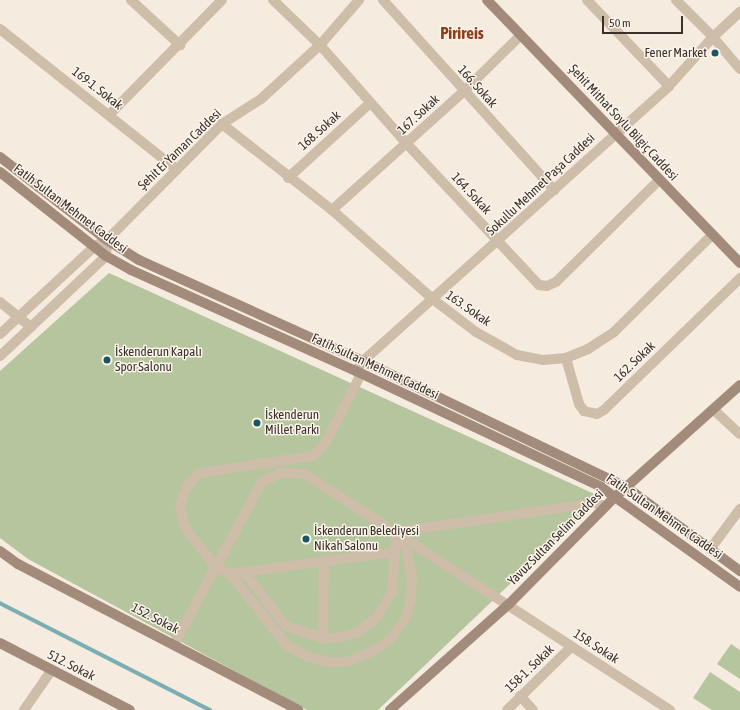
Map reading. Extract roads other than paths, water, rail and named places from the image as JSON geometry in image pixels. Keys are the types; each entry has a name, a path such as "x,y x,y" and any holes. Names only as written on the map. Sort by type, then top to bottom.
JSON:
{"street":[{"path":"131,0 180,45"},
{"path":"109,115 180,45 222,0"},
{"name":"164. Sokak","path":"273,0 320,45 370,103 532,281 547,286 556,282 575,266 660,180"},
{"name":"Şehit Er Yaman Caddesi","path":"0,334 95,246 107,240 222,124 261,99 320,45 359,0"},
{"name":"166. Sokak","path":"383,0 463,92 554,190"},
{"name":"Şehit Mithat Soylu Bilgiç Caddesi","path":"487,0 740,263"},
{"path":"587,0 669,86"},
{"path":"676,0 713,37 740,69"},
{"name":"Sokullu Mehmet Paşa Caddesi","path":"216,568 184,526 180,505 187,486 199,473 313,456 326,442 363,361 434,300 669,86 713,37 740,12"},
{"name":"169-1. Sokak","path":"0,29 177,170"},
{"name":"167. Sokak","path":"332,210 407,144 521,35"},
{"name":"168. Sokak","path":"288,178 370,103"},
{"name":"163. Sokak","path":"222,124 288,178 332,210 434,300 476,332 517,355 543,360 566,358 588,349 614,332 712,235"},
{"name":"Fatih Sultan Mehmet Caddesi","path":"0,157 107,240 138,260 363,361 626,487 711,548 740,571"},
{"name":"Fatih Sultan Mehmet Caddesi","path":"0,172 106,256 131,270 358,373 587,480 740,587"},
{"path":"0,356 106,256 107,240"},
{"name":"162. Sokak","path":"566,358 579,404 584,411 597,414 604,410 740,278"},
{"path":"0,302 31,327"},
{"name":"Yavuz Sultan Selim Caddesi","path":"390,710 509,604 614,498 714,410 740,385"},
{"path":"714,410 740,434"},
{"name":"158. Sokak","path":"174,644 262,482 280,473 305,474 509,604 571,648 670,710"},
{"path":"400,535 594,504 606,506"},
{"path":"711,548 740,509"},
{"path":"216,568 230,574 287,646 307,656 328,662 347,662 375,650 390,640 406,617 411,599 412,576 400,535"},
{"path":"244,572 286,626 323,639 358,632 377,617 392,592 395,552 400,535"},
{"name":"152. Sokak","path":"0,551 18,564 298,710"},
{"path":"230,574 395,552"},
{"path":"323,639 324,562"},
{"name":"512. Sokak","path":"0,643 51,671 130,710"},
{"name":"158-1 . Sokak","path":"506,710 571,648"},
{"path":"24,710 51,671"},
{"path":"520,696 533,710"}],"waterway":[{"path":"0,603 210,710"}],"place":[{"name":"Fener Market","path":"715,53"},
{"name":"İskenderun Kapalı Spor Salonu","path":"107,360"},
{"name":"İskenderun Millet Parkı","path":"257,423"},
{"name":"İskenderun Belediyesi Nikah Salonu","path":"306,539"}],"district":[{"name":"Pirireis","path":"462,34"}]}
